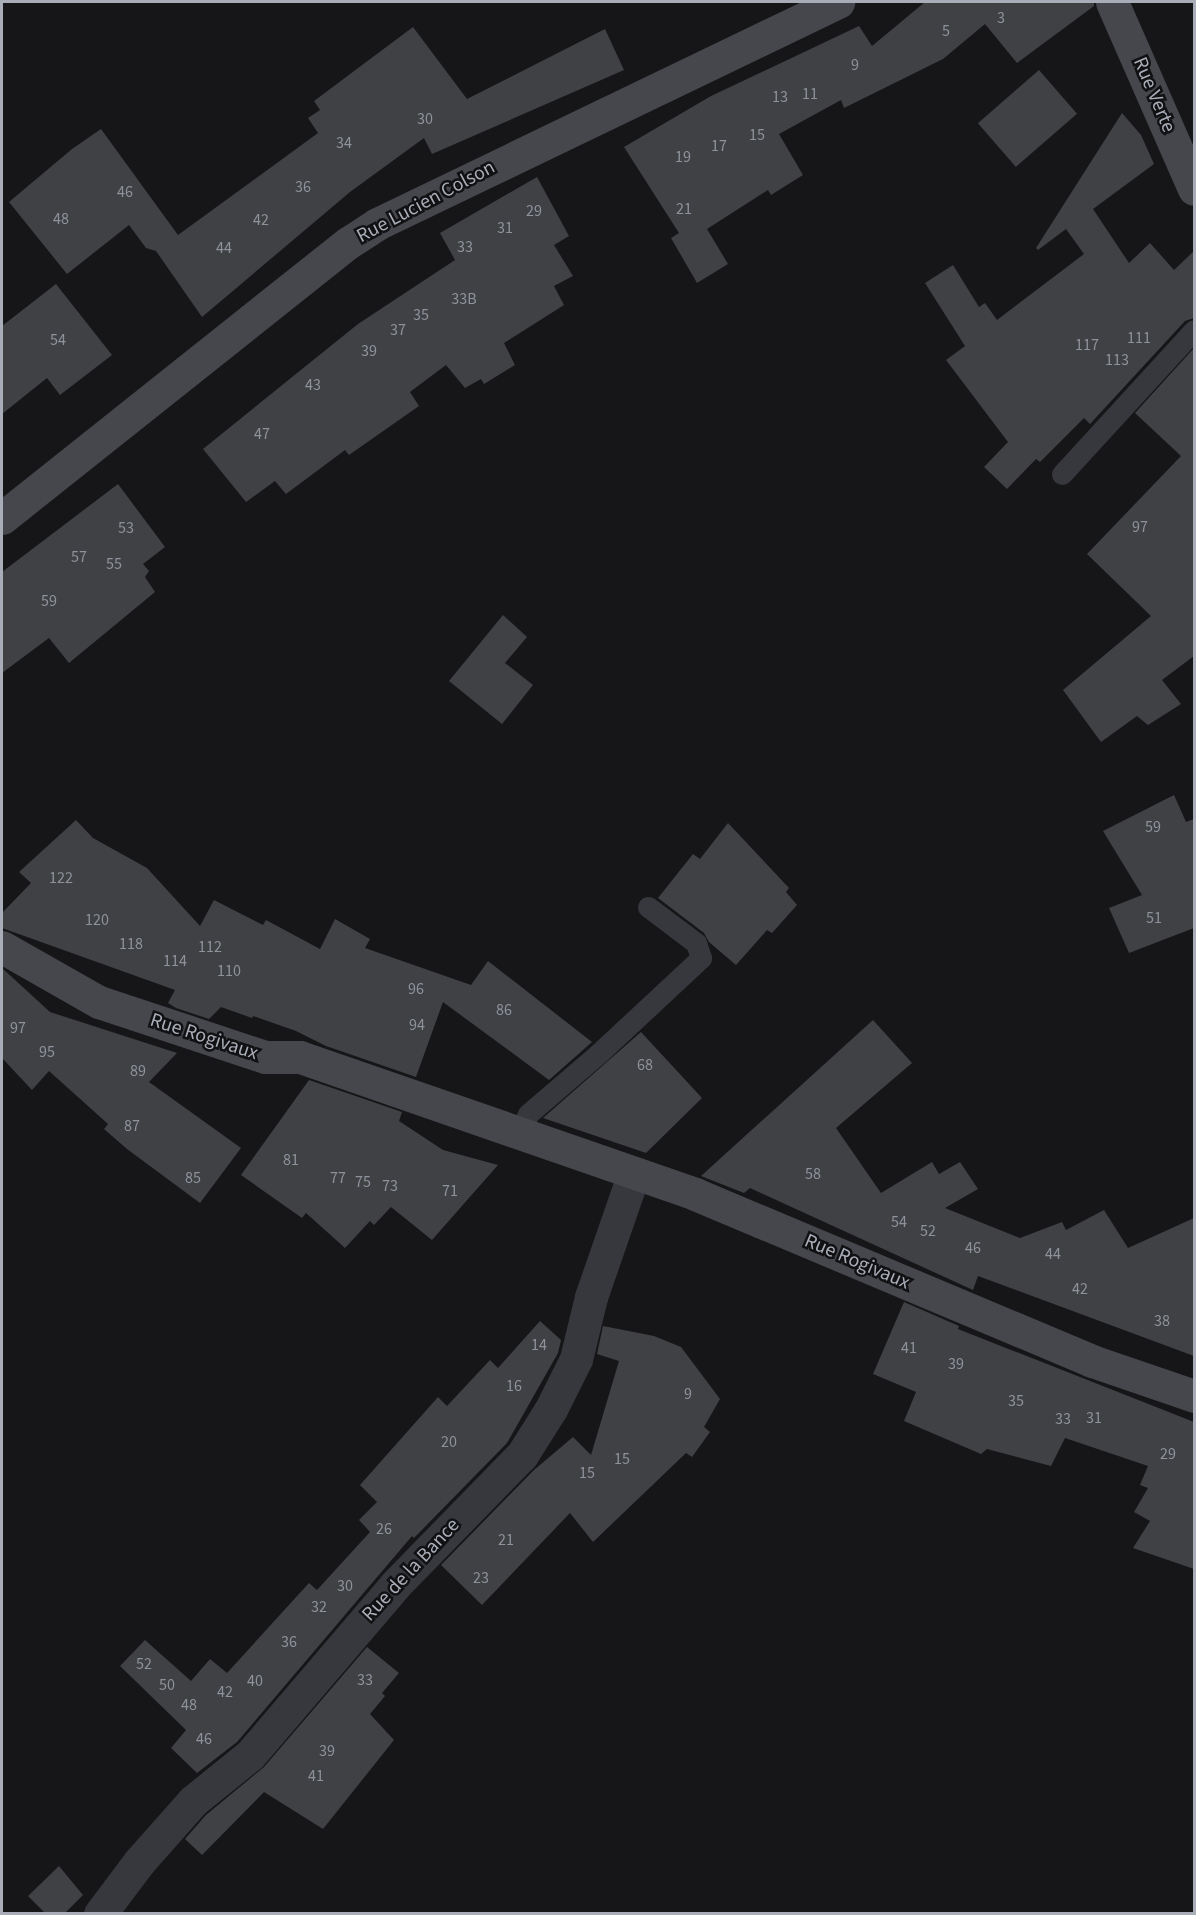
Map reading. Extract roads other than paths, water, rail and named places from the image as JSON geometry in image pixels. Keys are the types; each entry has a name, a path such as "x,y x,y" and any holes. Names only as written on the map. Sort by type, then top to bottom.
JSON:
{"street":[{"name":"Rue Lucien Colson","path":"2,518 348,243 376,224 838,2"},
{"name":"Rue Verte","path":"1112,2 1194,189"},
{"name":"Rue Rogivaux","path":"2,947 99,1002 265,1057 300,1057 706,1199 1092,1361 1194,1396"},
{"name":"Rue de la Bance","path":"100,1914 139,1862 193,1801 250,1755 402,1577 522,1455 551,1409 576,1359 591,1297 633,1173"}],"lane":[{"path":"1062,474 1194,330"},
{"path":"518,1134 528,1114 598,1054 701,958 696,943 648,906"}]}
